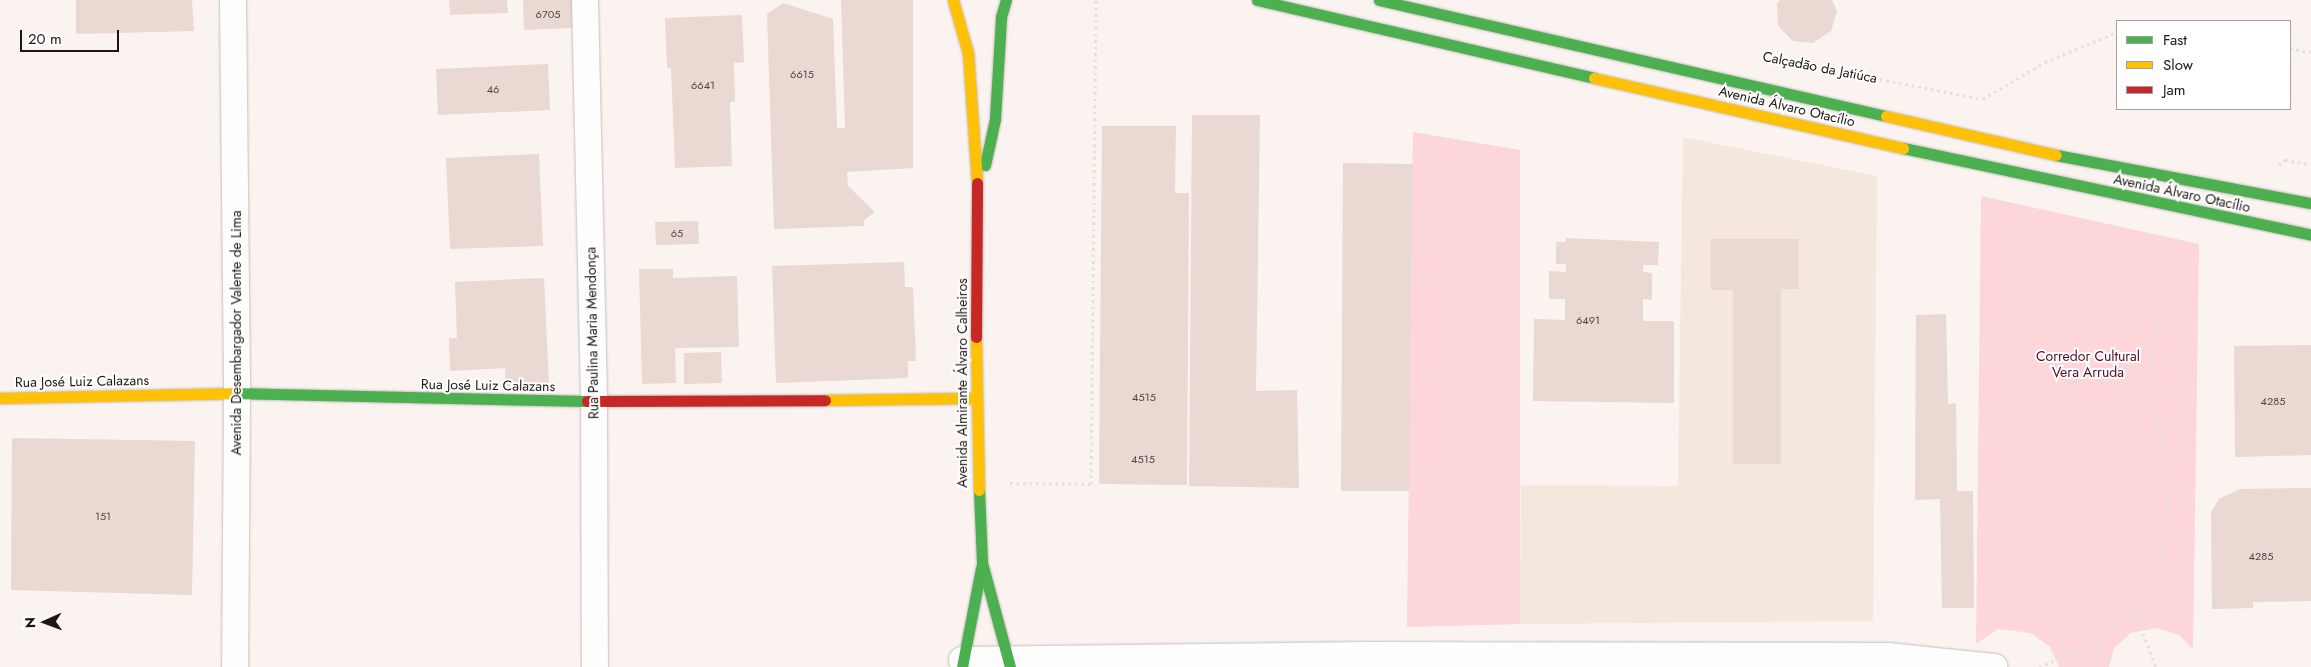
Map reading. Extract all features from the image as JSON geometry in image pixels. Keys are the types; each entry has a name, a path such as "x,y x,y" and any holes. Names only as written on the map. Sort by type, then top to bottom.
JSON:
{"main road":[{"name":"Avenida Almirante Álvaro Calheiros","path":"953,0 968,53 978,204 975,398 976,483 982,563 1010,664"},
{"name":"Avenida Almirante Álvaro Calheiros","path":"978,204 995,119 1001,17 1006,0"},
{"name":"Avenida Álvaro Otacílio","path":"1257,0 1395,34 2083,188 2311,235"},
{"name":"Avenida Álvaro Otacílio","path":"1379,0 2098,164 2311,203"},
{"name":"Rua José Luiz Calazans","path":"0,398 237,393 594,401 975,398"},
{"name":"Avenida Almirante Álvaro Calheiros","path":"962,664 982,563"}],"street":[{"name":"Avenida Desembargador Valente de Lima","path":"233,0 237,393 235,667"},
{"name":"Rua Paulina Maria Mendonça","path":"585,0 594,401 595,667"},
{"path":"962,664 1366,655 1878,656 1994,667"}],"path":[{"path":"976,483 1091,484 1096,0"},
{"name":"Calçadão da Jatiúca","path":"1840,71 1983,99 2045,62 2116,32"},
{"path":"2291,48 2311,52"},
{"path":"2039,667 2100,641 2144,600 2164,556 2168,494 2165,446 2154,410 2150,373 2156,333 2166,300 2167,257 2083,240"},
{"path":"2134,609 2156,667"},
{"path":"2094,667 2100,641"}],"shaded area":[{"path":"1683,137 1877,176 1873,621 1520,624 1521,485 1678,486"}],"green space":[{"path":"1413,132 1520,150 1520,624 1407,627"},
{"name":"Corredor Cultural Vera Arruda","path":"1981,196 2199,244 2193,649 2179,635 2157,628 2131,633 2114,648 2109,667 2059,667 2050,647 2031,633 1998,629 1976,644"}],"building":[{"path":"76,0 192,0 194,31 76,34"},
{"path":"449,0 507,0 508,13 450,15"},
{"path":"523,0 572,0 573,28 524,30"},
{"path":"841,0 913,0 913,168 847,172 848,186 875,212 864,220 864,226 774,229 767,14 783,3 833,19 837,128 845,128"},
{"path":"1780,0 1832,0 1837,11 1831,31 1813,43 1793,41 1778,26 1777,4"},
{"path":"742,15 744,62 734,63 735,102 730,102 732,166 675,168 671,68 667,68 665,18"},
{"path":"548,64 550,110 438,115 436,69"},
{"path":"1192,115 1260,115 1256,391 1297,390 1299,488 1189,486"},
{"path":"1102,126 1176,126 1175,193 1189,193 1187,485 1099,484"},
{"path":"539,154 543,246 450,249 446,158"},
{"path":"1343,163 1413,164 1409,491 1341,491"},
{"path":"698,221 699,244 656,245 655,222"},
{"path":"1566,238 1659,242 1658,265 1643,265 1643,272 1652,273 1652,300 1643,299 1643,321 1674,321 1674,403 1533,401 1534,319 1565,320 1565,299 1549,299 1549,271 1566,272 1566,264 1556,264 1556,242 1566,242"},
{"path":"1711,239 1799,239 1799,289 1781,289 1781,464 1733,464 1733,290 1711,290"},
{"path":"904,262 905,287 913,287 916,361 908,361 908,378 776,383 772,266"},
{"path":"639,269 673,269 673,278 737,276 739,347 675,348 676,383 642,384"},
{"path":"544,278 549,385 506,386 505,368 450,371 449,338 457,338 455,282"},
{"path":"1946,314 1948,404 1956,403 1957,491 1973,491 1974,608 1942,608 1940,499 1915,500 1916,315"},
{"path":"2311,345 2311,455 2235,457 2234,346"},
{"path":"721,352 722,383 684,384 684,353"},
{"path":"12,438 195,441 192,595 11,590"},
{"path":"2311,488 2311,601 2253,602 2253,608 2212,609 2211,512 2219,499 2240,489"}],"traffic: fast":[{"path":"985,165 995,119 1001,17 1006,0"},
{"path":"1257,0 1594,78"},
{"path":"1379,0 1886,116"},
{"path":"1903,148 2311,235"},
{"path":"2056,155 2311,203"},
{"path":"232,393 587,401"},
{"path":"979,490 982,563 1010,667"},
{"path":"962,667 981,568"}],"traffic: slow":[{"path":"953,0 968,53 977,183"},
{"path":"1594,78 1903,148"},
{"path":"1886,116 2056,155"},
{"path":"976,337 979,490"},
{"path":"0,398 232,393"},
{"path":"825,400 975,398"}],"traffic: jam":[{"path":"976,337 977,183"},
{"path":"587,401 825,400"}]}
